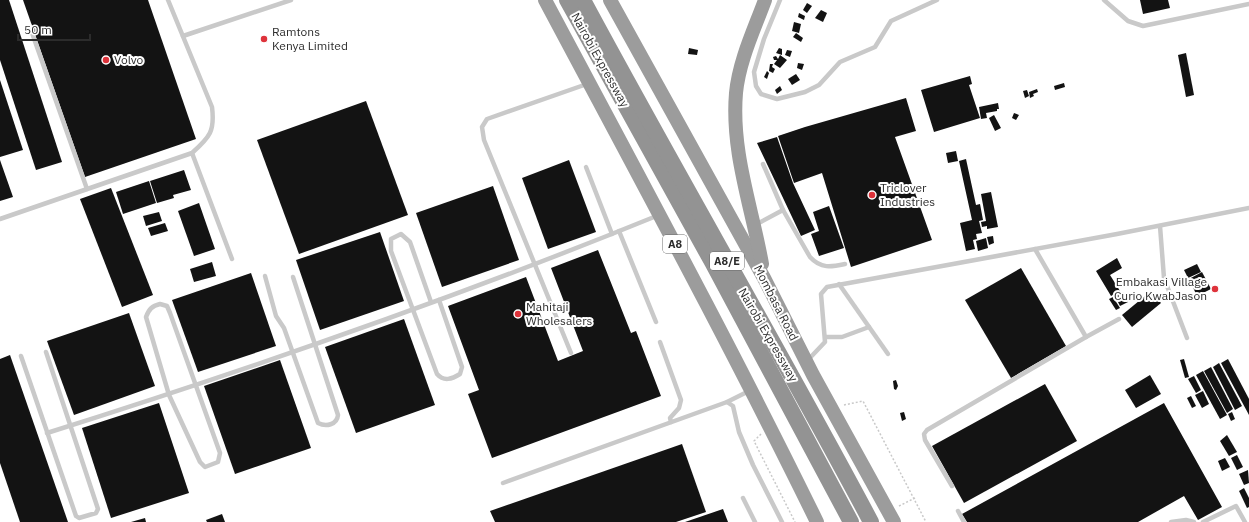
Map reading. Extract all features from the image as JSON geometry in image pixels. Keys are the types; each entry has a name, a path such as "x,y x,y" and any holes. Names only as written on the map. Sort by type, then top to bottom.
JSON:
{"highway":[{"name":"A8","path":"545,0 660,214 769,424 817,522"},
{"name":"Nairobi Expressway","path":"567,0 709,255 851,522"},
{"name":"Nairobi Expressway","path":"583,0 871,522"},
{"name":"Mombasa Road","path":"610,0 764,278 806,362 894,522"},
{"path":"764,278 754,226 742,180 736,140 736,92 742,64 765,0"}],"lane":[{"path":"0,219 192,153 205,142 211,132 214,122 212,107 168,0"},
{"path":"183,36 291,0"},
{"path":"780,0 758,57 754,80 761,94 777,99 805,92 819,85 840,62 875,47 891,21 937,0"},
{"path":"1104,0 1128,22 1143,26 1249,4"},
{"path":"31,30 87,190"},
{"path":"571,353 484,140 482,127 487,119 589,83"},
{"path":"192,153 232,259"},
{"path":"763,164 784,210 814,262 829,267 846,264"},
{"path":"586,167 612,234"},
{"path":"806,362 823,347 826,337 821,294 827,287 1160,226 1249,208"},
{"path":"754,226 784,210"},
{"path":"47,433 169,395 413,309 536,265 660,214"},
{"path":"1160,226 1164,278 1188,338"},
{"path":"619,231 656,322"},
{"path":"431,302 410,242 401,234 396,235 391,239 391,251 437,374 447,380 458,376 462,371 462,367 438,300"},
{"path":"1035,249 1086,337"},
{"path":"265,276 276,316 284,328 291,352 318,423 325,426 335,423 338,420 338,415 293,277"},
{"path":"839,284 888,354"},
{"path":"153,306 167,306 195,386 220,453 218,462 208,467 204,467 200,462 169,395 146,317 148,310 153,306"},
{"path":"952,486 925,440 924,434 927,430 1086,337 1119,320"},
{"path":"826,337 842,337 869,327"},
{"path":"660,342 681,400 679,408 670,418 671,422"},
{"path":"21,356 76,516 79,518 96,513 98,509 46,352"},
{"path":"503,483 727,402 751,390"},
{"path":"727,402 733,406 739,432 753,465 782,522"},
{"path":"744,498 755,522"},
{"path":"1203,522 1236,506 1245,522"},
{"path":"958,511 964,522"},
{"path":"1171,522 1186,520 1194,522"}],"path":[{"path":"831,408 863,401 926,522"},
{"path":"769,424 754,441 795,522"}],"building":[{"path":"0,0 9,0 62,162 36,170 0,60"},
{"name":"Volvo","path":"23,0 148,0 196,139 85,177"},
{"path":"1140,0 1168,0 1170,8 1143,14"},
{"path":"807,3 812,6 807,13 803,10"},
{"path":"821,10 827,13 823,22 815,18"},
{"path":"799,13 805,16 804,20 798,17"},
{"path":"794,22 801,24 799,33 792,31"},
{"path":"796,33 803,38 801,42 793,37"},
{"path":"689,48 698,50 697,55 688,54"},
{"path":"779,48 782,49 782,55 776,53"},
{"path":"787,50 792,51 790,57 785,55"},
{"path":"1186,53 1194,95 1186,97 1178,55"},
{"path":"780,55 787,60 780,68 774,64 777,60 774,60 773,57 776,56 778,59"},
{"path":"798,63 804,64 802,70 797,68"},
{"path":"770,64 773,64 772,67 775,69 773,73 769,71"},
{"path":"767,71 769,73 767,79 764,77"},
{"path":"796,74 800,80 792,85 788,79"},
{"path":"970,76 972,84 969,85 980,118 934,132 921,90"},
{"path":"0,80 23,150 0,157"},
{"path":"1064,83 1065,87 1055,90 1054,86"},
{"path":"780,86 782,90 777,94 775,90"},
{"path":"1037,89 1038,92 1033,94 1034,96 1030,98 1029,92"},
{"path":"1027,90 1029,96 1025,98 1023,91"},
{"name":"Triclover Industries","path":"906,98 916,131 895,137 932,240 851,267 822,173 794,183 778,136"},
{"path":"366,101 408,215 299,254 257,140"},
{"path":"998,103 999,109 997,109 997,111 986,113 987,118 981,119 979,107"},
{"path":"1014,113 1019,115 1016,120 1012,118"},
{"path":"994,115 1001,128 995,131 989,118"},
{"path":"777,137 793,183 815,230 801,236 757,143"},
{"path":"956,151 958,161 948,163 946,153"},
{"path":"966,159 976,205 980,204 983,220 979,221 982,233 976,234 977,239 973,240 975,249 966,251 960,223 972,220 959,161"},
{"path":"0,160 13,197 0,201"},
{"path":"569,160 596,232 548,249 522,178"},
{"path":"184,170 191,190 173,195 174,198 157,203 150,181"},
{"path":"149,181 156,203 123,214 116,192"},
{"path":"493,186 519,260 442,287 416,213"},
{"path":"111,188 153,295 122,307 80,199"},
{"path":"991,192 998,227 987,229 987,226 982,227 981,222 986,221 981,194"},
{"path":"199,203 215,249 194,256 178,211"},
{"path":"829,206 844,248 819,256 811,234 819,231 813,212"},
{"path":"159,212 162,221 146,226 143,216"},
{"path":"165,223 168,231 151,236 148,228"},
{"path":"380,232 404,301 320,330 296,260"},
{"path":"993,236 994,243 989,245 987,237"},
{"path":"986,238 988,248 978,251 976,241"},
{"path":"598,250 631,333 636,331 661,396 492,458 468,394 479,390 448,306 526,277 558,361 583,351 551,268"},
{"path":"1117,258 1122,268 1110,275 1120,291 1111,296 1096,271"},
{"path":"212,262 216,276 194,282 190,269"},
{"path":"1197,264 1201,272 1188,278 1184,270"},
{"path":"1021,268 1066,346 1011,378 965,300"},
{"path":"1202,272 1211,289 1197,296 1189,279"},
{"path":"251,273 276,346 198,372 172,300"},
{"path":"1151,291 1161,303 1132,327 1122,315"},
{"path":"1123,292 1128,302 1120,306 1115,296"},
{"path":"1113,297 1120,308 1116,310 1109,299"},
{"path":"129,313 155,386 74,415 47,341"},
{"path":"404,319 435,405 356,433 325,347"},
{"path":"10,355 68,522 20,522 0,463 0,359"},
{"path":"1184,359 1189,377 1185,378 1180,360"},
{"path":"1228,359 1249,399 1249,415 1221,363"},
{"path":"280,360 311,448 235,474 204,386"},
{"path":"1219,363 1242,406 1235,410 1213,367"},
{"path":"1211,367 1233,409 1227,413 1204,371"},
{"path":"1203,371 1227,415 1220,419 1196,375"},
{"path":"1150,375 1161,394 1136,408 1125,390"},
{"path":"1194,376 1201,390 1196,393 1188,379"},
{"path":"896,380 898,386 896,390 894,389 893,381"},
{"path":"1045,384 1077,441 964,503 932,446"},
{"path":"1203,391 1209,404 1202,408 1195,395"},
{"path":"1191,396 1196,406 1192,408 1187,398"},
{"path":"159,403 189,493 111,518 82,428"},
{"path":"1164,403 1222,507 1198,520 1184,496 1138,522 967,522 962,514"},
{"path":"904,412 906,419 902,421 900,413"},
{"path":"1232,412 1235,419 1231,421 1228,414"},
{"path":"1227,435 1237,452 1229,456 1220,441"},
{"path":"682,444 706,512 676,522 495,522 490,511"},
{"path":"1237,455 1243,467 1237,470 1231,458"},
{"path":"1225,458 1230,467 1222,471 1218,461"},
{"path":"1248,470 1249,483 1244,485 1239,474"},
{"path":"1244,488 1249,498 1249,507 1247,508 1239,491"},
{"path":"723,509 728,522 685,522"},
{"path":"222,514 225,522 207,522 206,520"},
{"path":"145,518 146,522 131,522"}],"place":[{"name":"Ramtons Kenya Limited","path":"264,39"},
{"name":"Volvo","path":"106,60"},
{"name":"Triclover Industries","path":"872,195"},
{"name":"Embakasi Village Curio KwabJason","path":"1215,289"},
{"name":"Mahitaji Wholesalers","path":"518,314"}]}
